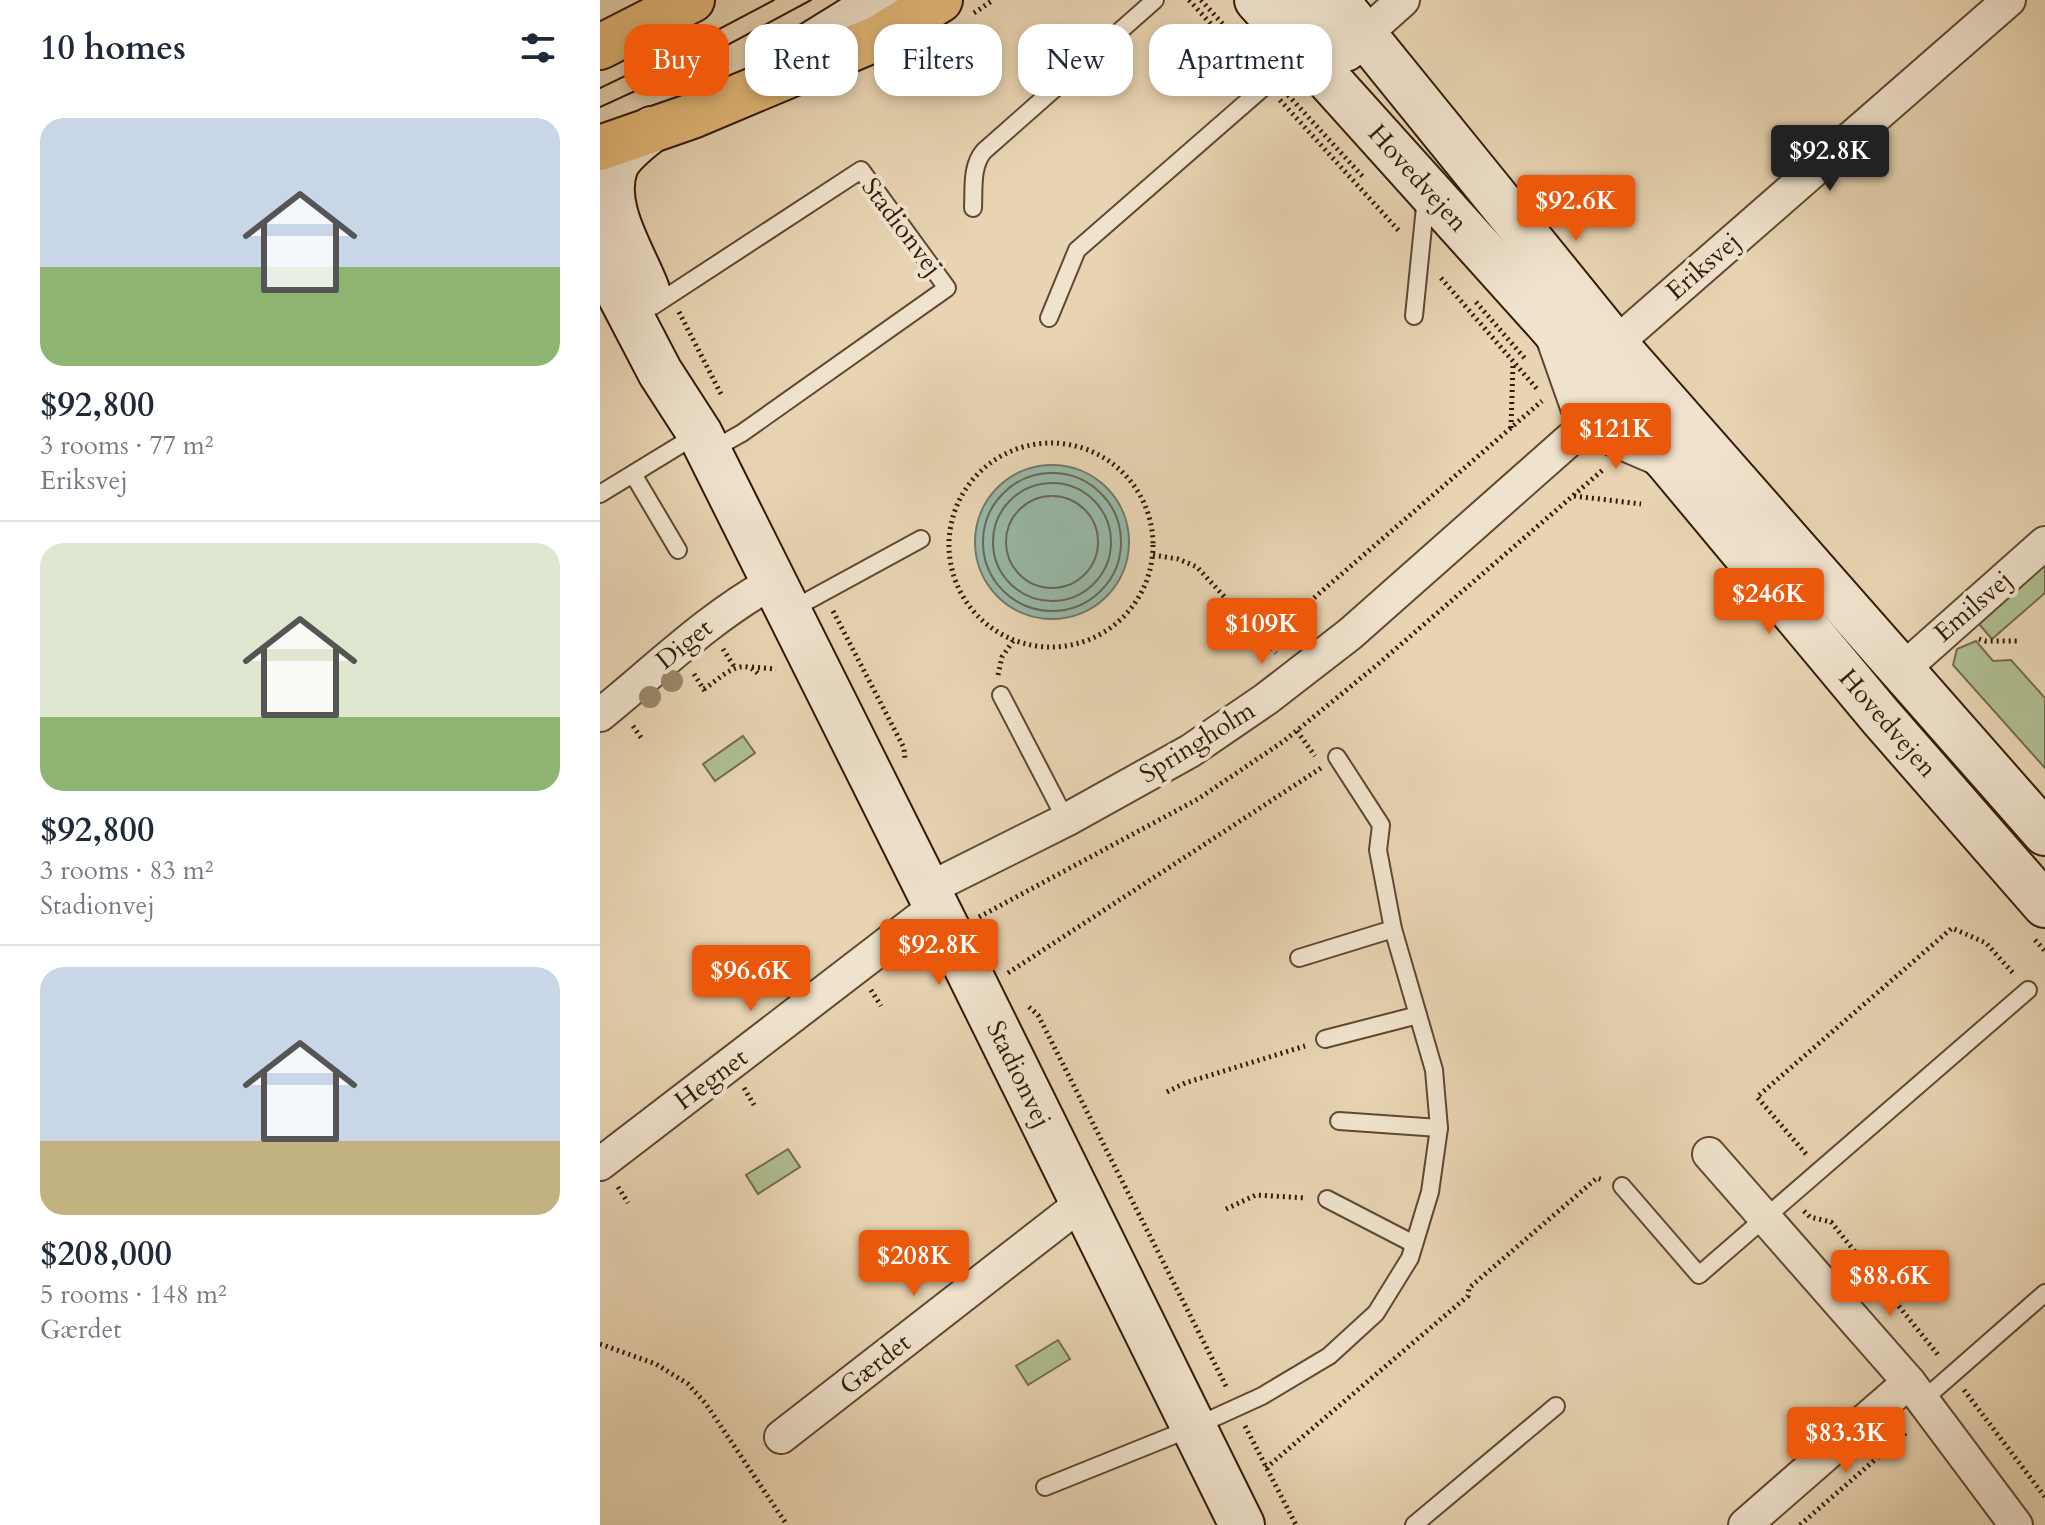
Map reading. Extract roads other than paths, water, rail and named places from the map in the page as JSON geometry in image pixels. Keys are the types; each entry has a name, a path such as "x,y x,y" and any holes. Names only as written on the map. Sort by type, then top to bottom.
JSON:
{"main road":[{"path":"600,47 692,0"},
{"name":"Stadionvej","path":"700,435 653,306 614,218 609,198 616,165 628,150 672,122 820,41 883,0"},
{"path":"600,148 880,37 940,0"},
{"name":"Hovedvejen","path":"1257,0 1279,24"},
{"path":"1299,0 1348,52 1485,184"},
{"name":"Hovedvejen","path":"1336,0 1615,344 2045,833"},
{"name":"Hovedvejen","path":"1332,83 1670,464 1880,716 2045,905"},
{"name":"Stadionvej","path":"600,257 660,372 700,435 1242,1525"}],"street":[{"path":"1364,35 1403,0"},
{"name":"Eriksvej","path":"1615,344 2009,0"},
{"path":"1546,321 1584,427 1670,464"},
{"name":"Springholm","path":"932,898 1190,751 1296,675 1350,634 1584,427"},
{"name":"Emilsvej","path":"1902,670 2038,548"},
{"name":"Diget","path":"600,715 707,624 746,596 781,596"},
{"name":"Hegnet","path":"600,1164 932,898"},
{"path":"1709,1154 1921,1398 2016,1525"},
{"name":"Gærdet","path":"781,1437 1082,1203"},
{"path":"1745,1525 1921,1398"}],"lane":[{"path":"973,208 977,158 1155,0"},
{"path":"1049,318 1077,250 1251,96"},
{"name":"Stadionvej","path":"653,306 861,170 947,288 742,433 700,435"},
{"path":"1414,316 1428,188"},
{"path":"600,494 700,435"},
{"path":"633,474 678,550"},
{"path":"781,596 921,539"},
{"path":"1001,695 1066,820"},
{"path":"1045,1487 1262,1396 1329,1356 1376,1313 1410,1258 1430,1192 1439,1128 1434,1070 1393,929 1378,850 1381,825 1337,757"},
{"path":"1299,958 1393,929"},
{"path":"1622,1186 1699,1275 2028,990"},
{"path":"1325,1039 1418,1015"},
{"path":"1339,1121 1439,1128"},
{"path":"1327,1199 1414,1244"},
{"path":"1921,1398 2045,1293"},
{"path":"1414,1525 1556,1406"}],"water":[{"path":"1052,465 1081,471 1106,488 1123,513 1129,542 1123,571 1106,596 1081,613 1052,619 1023,613 998,596 981,571 975,542 981,513 998,488 1023,471"}],"tram line":[{"path":"600,88 774,0"},
{"path":"600,107 681,70 811,0"}]}
